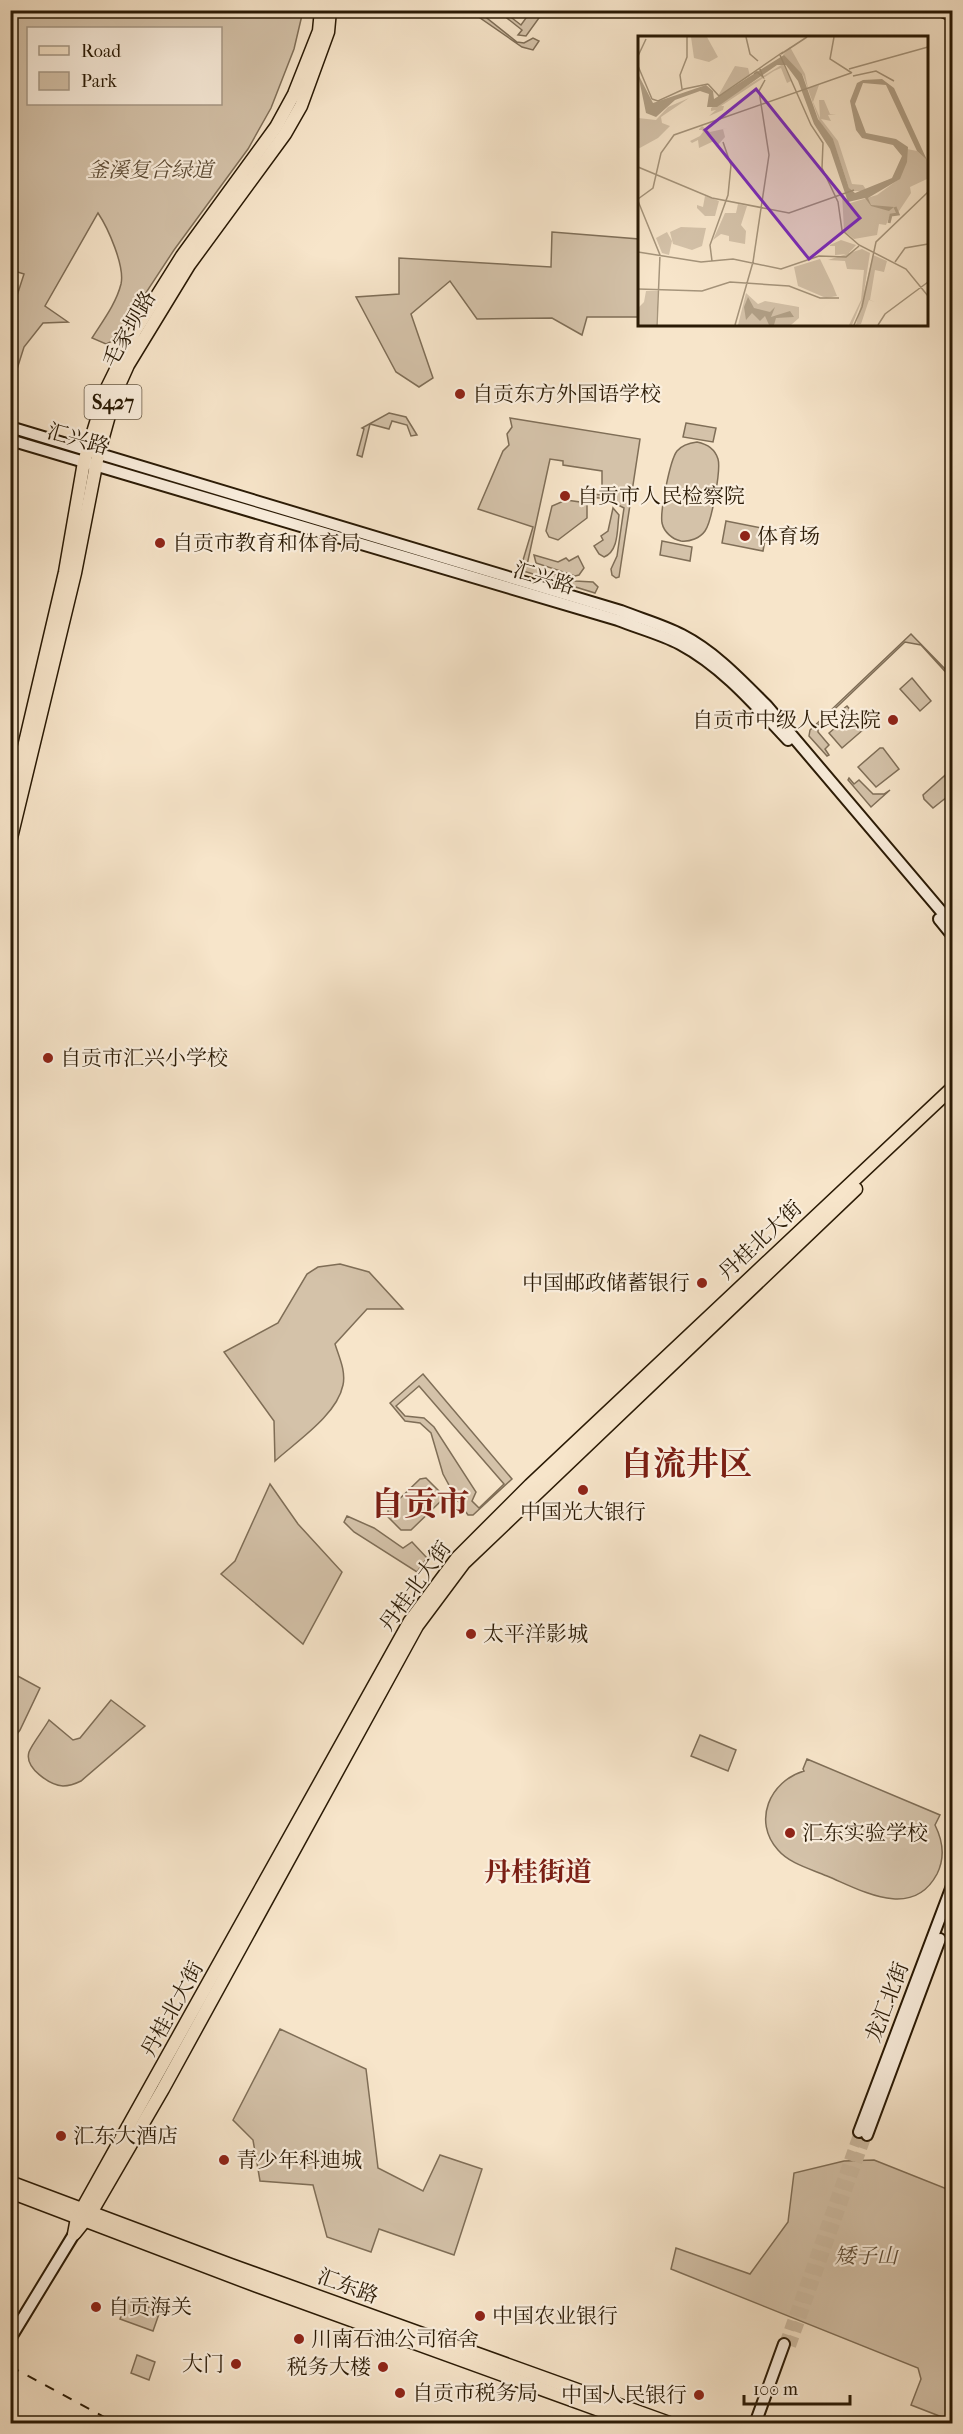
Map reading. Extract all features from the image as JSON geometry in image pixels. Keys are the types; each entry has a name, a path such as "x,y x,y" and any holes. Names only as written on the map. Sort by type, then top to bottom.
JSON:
{"main road":[{"name":"毛家坝路","path":"10,807 106,390 135,331 182,256 276,127 294,94 319,31 321,10"},
{"name":"毛家坝路","path":"10,842 75,573 91,458 115,394 128,365 189,265 285,134 301,106 328,32 330,10"},
{"path":"941,10 952,15"},
{"name":"汇兴路","path":"11,428 91,458 618,620 678,643 702,657 729,679 762,712 952,935"},
{"name":"汇兴路","path":"10,440 91,458"},
{"path":"91,458 621,611 681,634 734,672 767,706 952,924"},
{"name":"丹桂北大街","path":"10,2339 74,2234 410,1621 457,1558 764,1264 952,1088"},
{"name":"丹桂北大街","path":"84,2215 163,2089 417,1626 464,1563 762,1277 952,1099"},
{"name":"龙汇北街","path":"952,1886 863,2134 952,1905"},
{"name":"汇东路","path":"10,2182 257,2286 638,2424"},
{"name":"汇东路","path":"10,2193 84,2215 672,2424"},
{"path":"755,2424 787,2345 763,2424"}],"green space":[{"name":"釜溪复合绿道","path":"11,10 303,11 294,49 271,108 248,149 174,250 115,340 106,344 92,338 116,299 122,276 115,247 98,213 45,306 68,322 43,323 24,347 11,388 11,314 24,274 11,270"},
{"path":"470,11 478,11 517,42 524,43 533,38 539,41 533,50 522,47"},
{"path":"498,11 503,11 521,25 531,11 544,11 526,36 518,35 522,30"},
{"path":"552,232 638,239 638,317 587,317 582,335 552,318 477,319 450,281 411,314 433,378 419,387 396,372 356,297 399,294 399,258 551,267"},
{"path":"389,413 406,417 417,435 411,436 407,425 392,421 389,429 370,424 362,457 357,455 364,429 362,428"},
{"path":"510,418 640,439 619,577 616,578 612,575 611,569 617,556 624,508 607,499 592,497 592,494 602,495 602,471 563,465 563,461 550,459 527,565 575,581 593,582 598,587 595,593 520,570 533,527 478,509 503,451 509,445 507,434 512,427"},
{"path":"686,423 716,428 713,442 683,437"},
{"path":"697,442 715,452 718,459 715,495 705,531 694,539 681,541 669,535 663,526 664,497 671,464 677,451 681,447"},
{"path":"566,500 587,503 587,518 558,540 549,537 546,531 552,506"},
{"path":"613,508 619,515 615,545 604,557 594,546 603,540 601,536 608,531"},
{"name":"体育场","path":"726,521 767,529 763,551 722,543"},
{"path":"662,541 692,547 690,561 660,555"},
{"path":"534,555 558,562 566,558 569,561 578,556 584,568 579,575 575,576 536,563"},
{"path":"911,634 952,676 952,679 921,645 905,642 818,725 818,732 829,745 825,749 829,755 827,756 809,736 810,730"},
{"path":"912,678 931,701 920,711 900,689"},
{"path":"847,706 864,729 842,748 829,733 848,717 842,710"},
{"path":"880,748 883,748 899,769 876,787 858,767"},
{"path":"952,769 952,793 933,808 923,795"},
{"path":"849,778 854,784 859,780 873,794 884,794 890,790 871,807 848,780"},
{"path":"340,1264 369,1272 403,1309 367,1309 335,1344 344,1375 339,1396 325,1417 275,1461 274,1421 224,1352 278,1323 307,1274 318,1267"},
{"path":"423,1374 512,1479 473,1515 468,1515 443,1474 431,1433 420,1423 405,1421 390,1403","holes":["419,1386 504,1484 479,1508 472,1501 476,1492 434,1427 424,1418 405,1416 396,1406"]},
{"path":"426,1478 441,1493 441,1501 411,1530 401,1530 388,1517 388,1510 420,1479"},
{"path":"270,1484 298,1524 342,1572 303,1644 221,1574 235,1561"},
{"path":"347,1516 374,1528 403,1548 412,1542 427,1558 417,1572 354,1532 344,1522"},
{"path":"14,1674 40,1688 20,1730 11,1742 11,1675"},
{"path":"111,1700 145,1726 75,1784 66,1786 52,1783 34,1770 28,1758 29,1752 49,1720 73,1740 80,1738"},
{"path":"700,1735 736,1750 728,1771 691,1756"},
{"path":"807,1759 940,1815 935,1825 941,1843 941,1862 937,1874 926,1888 914,1896 900,1899 885,1898 801,1866 778,1850 770,1839 766,1827 768,1803 782,1783 804,1771"},
{"path":"280,2029 366,2069 378,2168 423,2191 440,2155 482,2169 454,2255 379,2229 371,2252 327,2237 313,2185 260,2181 253,2140 233,2120"},
{"name":"矮子山","path":"874,2160 952,2191 952,2423 911,2405 921,2379 918,2368 671,2269 676,2248 750,2274 788,2222 794,2173 844,2161"},
{"path":"127,2300 160,2311 153,2331 120,2319"},
{"path":"137,2355 155,2362 149,2380 131,2373"}],"tunnel":[{"path":"784,2344 859,2132"},
{"path":"791,2346 867,2135"}],"railway":[{"path":"10,2366 117,2424"}],"place":[{"name":"自贡东方外国语学校","path":"460,394"},
{"name":"自贡市人民检察院","path":"565,496"},
{"name":"体育场","path":"745,536"},
{"name":"自贡市教育和体育局","path":"160,543"},
{"name":"自贡市中级人民法院","path":"893,720"},
{"name":"自贡市汇兴小学校","path":"48,1058"},
{"name":"中国邮政储蓄银行","path":"702,1283"},
{"name":"中国光大银行","path":"583,1490"},
{"name":"太平洋影城","path":"471,1634"},
{"name":"汇东实验学校","path":"790,1833"},
{"name":"汇东大酒店","path":"61,2136"},
{"name":"青少年科迪城","path":"224,2160"},
{"name":"自贡海关","path":"96,2307"},
{"name":"中国农业银行","path":"480,2316"},
{"name":"川南石油公司宿舍","path":"299,2339"},
{"name":"大门","path":"236,2364"},
{"name":"税务大楼","path":"383,2367"},
{"name":"自贡市税务局","path":"400,2393"},
{"name":"中国人民银行","path":"699,2395"}],"district":[{"name":"自流井区","path":"686,1464"},
{"name":"自贡市","path":"420,1504"},
{"name":"丹桂街道","path":"538,1872"}]}
